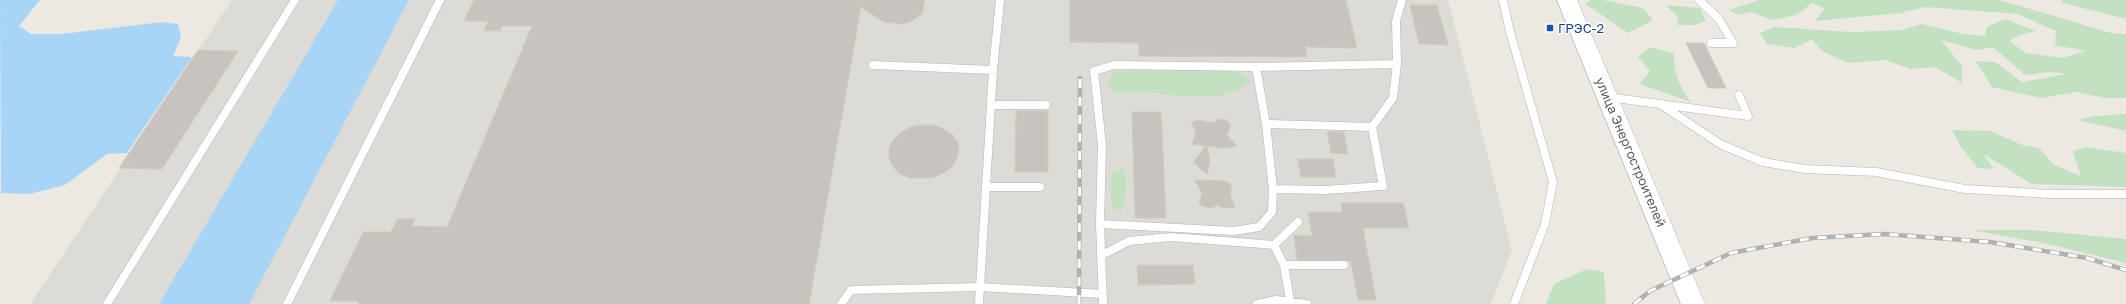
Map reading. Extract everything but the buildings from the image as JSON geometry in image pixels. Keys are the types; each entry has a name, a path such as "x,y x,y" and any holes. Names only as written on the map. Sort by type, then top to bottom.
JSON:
{"main road":[{"name":"улица Энергостроителей","path":"1567,0 1693,304"}],"lane":[{"path":"107,304 295,0"},
{"path":"287,304 440,0"},
{"path":"979,304 993,70 1000,0"},
{"path":"1273,189 1325,190 1383,186 1372,128 1394,98 1397,64 1396,21 1402,0"},
{"path":"1502,0 1553,182 1546,224 1514,304"},
{"path":"1699,0 1713,11 1726,26 1733,43 1711,43"},
{"path":"1103,304 1100,224 1102,145 1094,71 1114,65 1256,67 1397,64"},
{"path":"873,65 993,70"},
{"path":"1100,224 1234,231 1259,227 1272,212 1273,189 1266,124 1256,67"},
{"path":"1607,96 1748,116 1739,95"},
{"path":"1660,104 1722,145 1763,162 1805,169 1876,172 1965,189 2049,194 2126,194"},
{"path":"991,105 1046,105"},
{"path":"1266,124 1372,128"},
{"path":"986,187 1040,187"},
{"path":"1102,255 1128,241 1170,237 1274,245 1298,222"},
{"path":"1274,245 1284,266 1290,300"},
{"path":"1284,266 1344,265"},
{"path":"841,304 851,290 980,287 1103,294"},
{"path":"1257,304 1268,299 1290,300 1307,304"}],"shaded area":[{"path":"232,0 1448,0 1512,250 1491,304 30,304"}],"green space":[{"path":"1590,0 1602,0 1643,8 1653,20 1628,33 1586,4"},
{"path":"1759,0 2000,0 2111,33 2126,34 2126,98 2105,98 2077,92 2041,98 1992,87 1976,61 1995,62 2022,82 2067,74 2050,72 2025,75 1993,47 1976,50 1941,40 1962,66 1962,83 1935,67 1911,69 1885,60 1848,63 1822,51 1812,39 1795,48 1767,44 1760,33 1775,27 1851,32 1903,30 1921,24 1963,34 1985,36 1987,27 2005,19 2036,31 2019,35 2009,41 2026,53 2063,58 2085,51 2055,45 2056,31 2017,14 1925,7 1900,13 1815,21 1825,8 1812,3 1796,15 1773,20 1751,12 1737,15 1729,10"},
{"path":"2061,0 2126,0 2126,19 2063,3"},
{"path":"1666,5 1700,8 1706,21 1694,25 1677,25 1678,17"},
{"path":"1650,47 1674,54 1678,80 1691,102 1640,84 1650,71 1638,57"},
{"path":"1223,69 1239,73 1251,81 1233,92 1201,96 1144,92 1115,93 1108,86 1111,74 1120,71"},
{"path":"2126,114 2126,131 2078,120 2095,116"},
{"path":"1952,130 1990,131 2022,145 2039,148 2054,165 2081,176 2073,152 2085,147 2126,153 2126,187 2032,184 1983,154 1994,169 1978,168 1961,147"},
{"path":"1123,167 1126,178 1125,200 1122,211 1115,212 1110,193 1111,178 1112,173"},
{"path":"1971,230 2032,230 2126,239 2126,263 2048,244"},
{"path":"1587,269 1604,272 1606,304 1546,304 1554,284"}],"water":[{"path":"0,0 40,0 19,26 31,34 62,34 162,22 178,24 181,37 173,56 192,57 127,153 107,154 65,185 30,194 1,193"},
{"path":"338,0 409,0 249,304 159,304"}],"railway":[{"path":"1079,304 1080,78"},
{"path":"1634,304 1650,291 1731,253 1812,238 1884,234 1990,242 2087,258 2126,270"}],"place":[{"name":"ГРЭС-2","path":"1550,28"}]}
